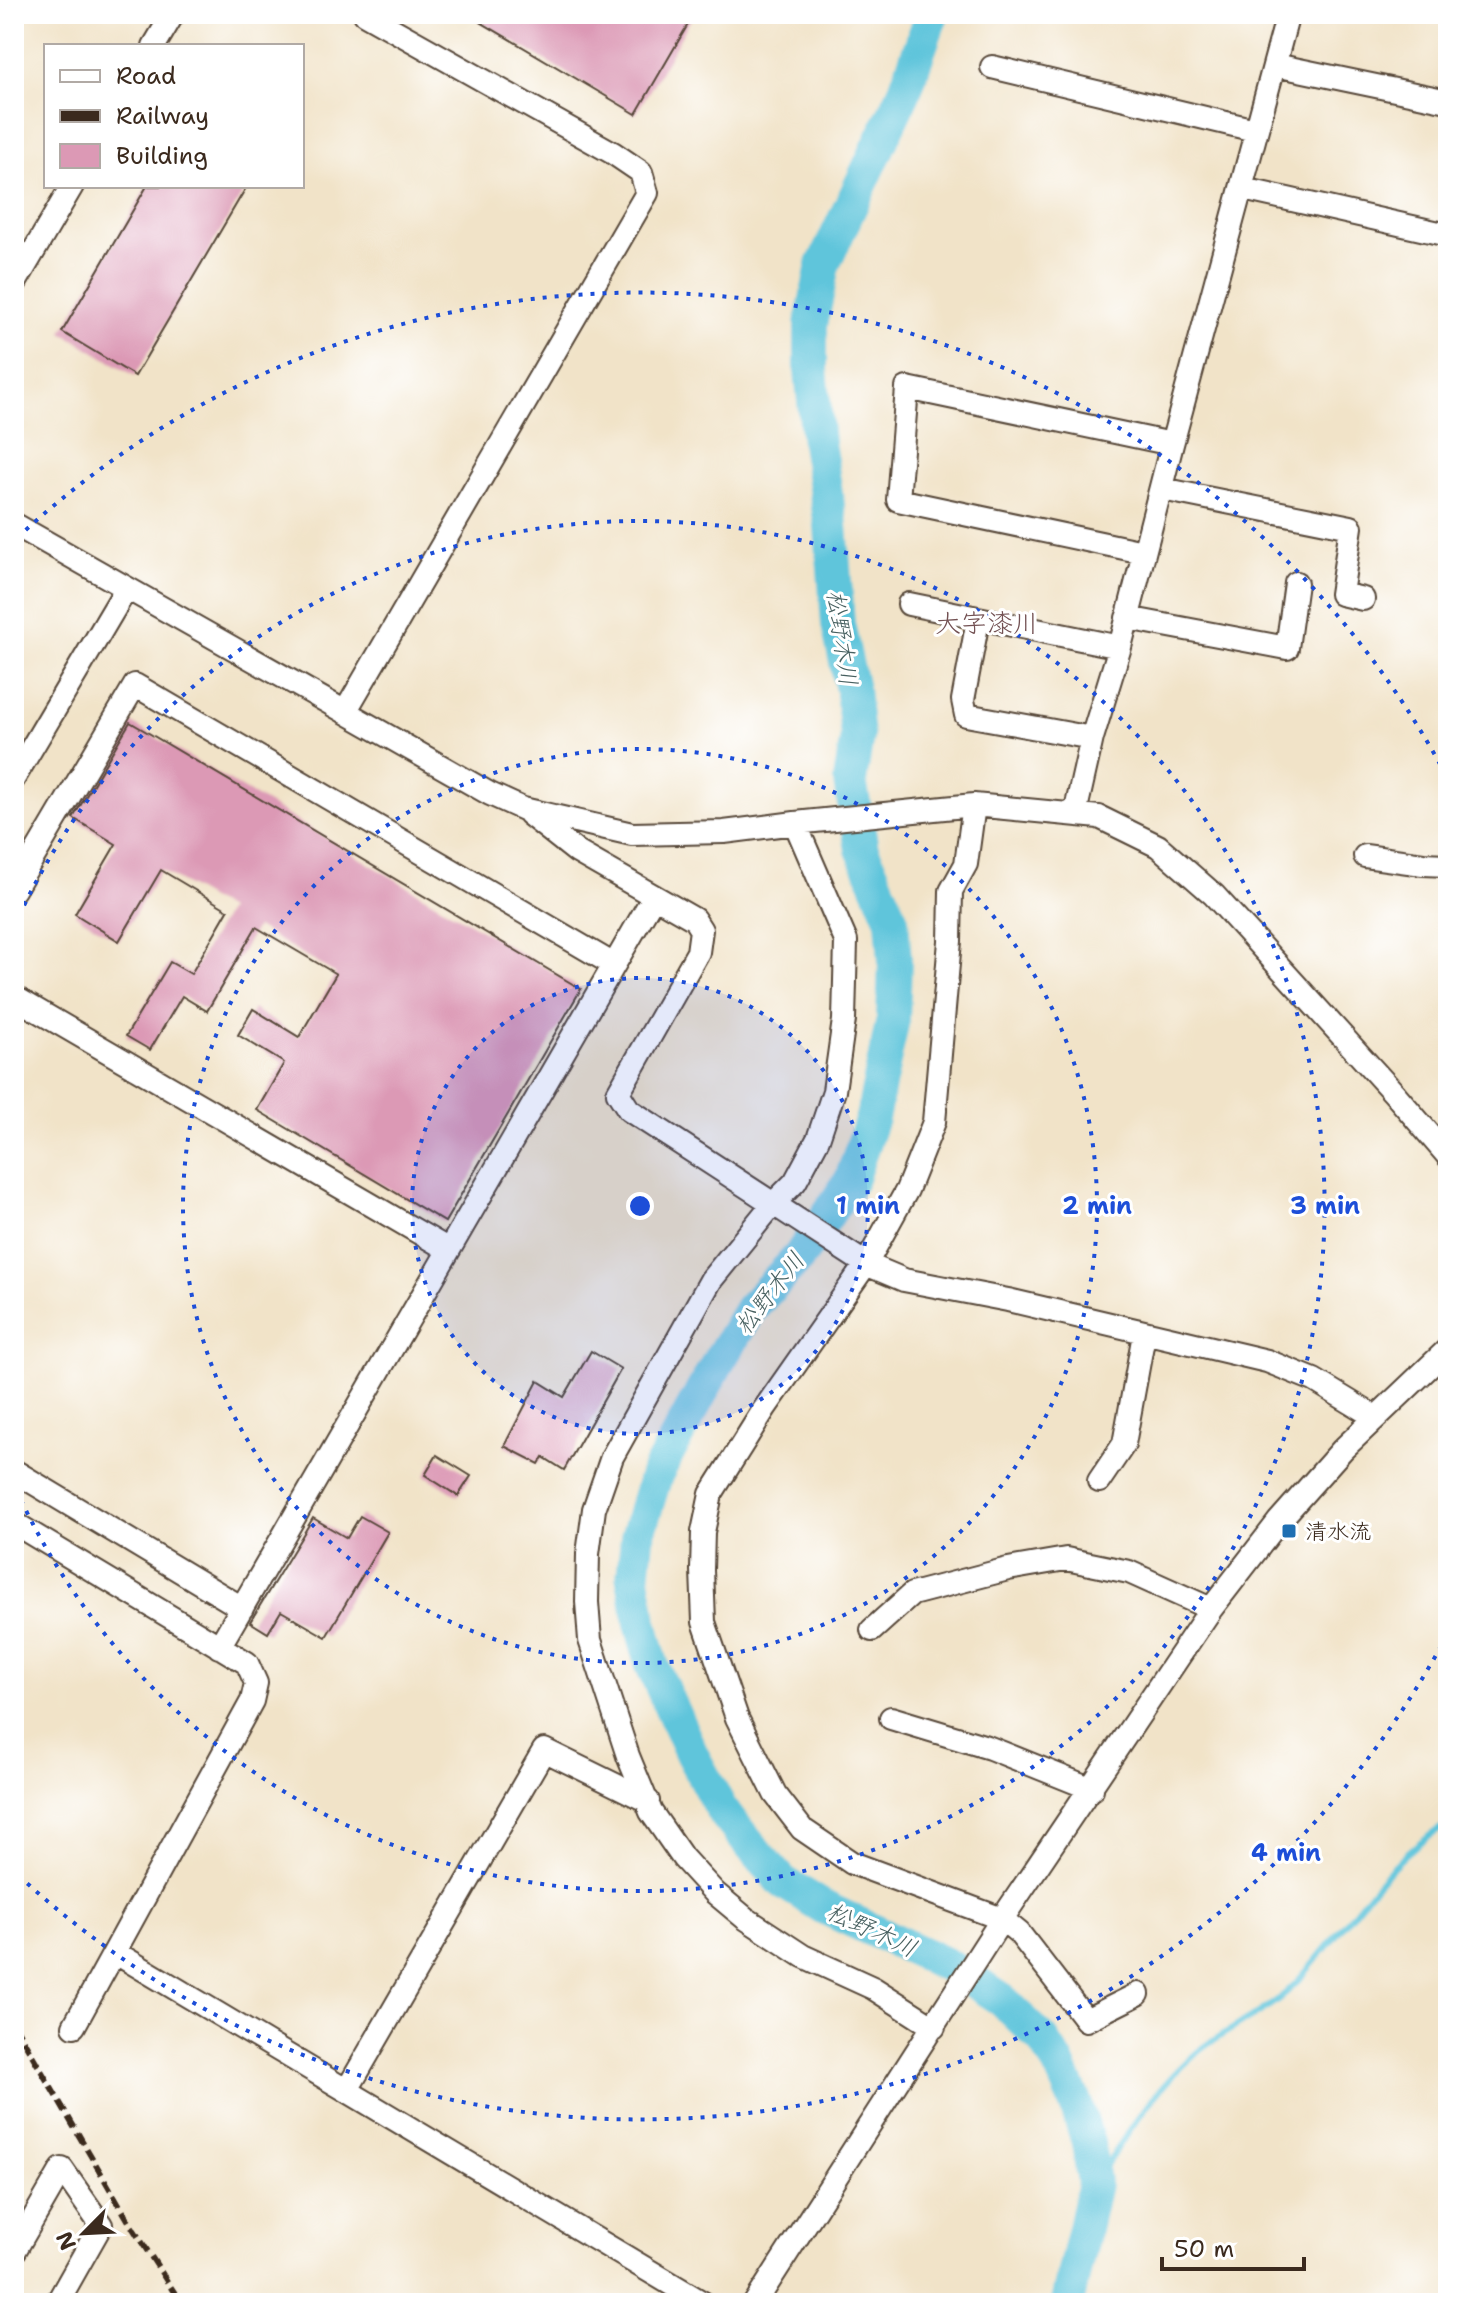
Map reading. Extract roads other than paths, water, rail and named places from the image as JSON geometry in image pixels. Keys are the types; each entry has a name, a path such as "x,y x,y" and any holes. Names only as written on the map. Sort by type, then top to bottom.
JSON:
{"street":[{"path":"155,44 173,14"},
{"path":"345,712 647,193 641,172 613,153 365,14"},
{"path":"1075,814 1092,738 1120,647 1288,14"},
{"path":"1275,65 1448,101"},
{"path":"992,67 1255,130"},
{"path":"14,285 71,188"},
{"path":"1243,189 1448,235"},
{"path":"1143,552 898,500 907,388 1172,444"},
{"path":"1162,489 1351,527 1341,594 1363,599"},
{"path":"14,524 490,794 523,809 632,834 724,832 965,806 1099,817 1158,846 1214,895 1448,1156"},
{"path":"1127,618 1287,648 1296,583"},
{"path":"14,778 126,589"},
{"path":"909,604 1120,647"},
{"path":"978,620 963,700 966,715 1092,738"},
{"path":"14,890 135,685 614,965"},
{"path":"965,806 966,864 951,891 950,941 934,1122 907,1190 866,1264 765,1408 711,1494 703,1532 704,1622 737,1718 775,1794 802,1829 852,1863 1019,1933 1086,2020 1138,1994"},
{"path":"523,809 577,852 694,919 701,930 698,952 618,1093 629,1110 866,1264 904,1280 1008,1300 1267,1361 1314,1380 1375,1417"},
{"path":"799,823 846,941 845,1008 834,1091 818,1139 795,1182 772,1205 711,1280 612,1457 594,1509 588,1554 590,1640 628,1756 651,1812 683,1858 715,1893 745,1918 803,1956 873,1988 937,2023"},
{"path":"1365,856 1448,865"},
{"path":"219,1647 654,896"},
{"path":"14,997 449,1250"},
{"path":"1099,1481 1124,1444 1144,1334"},
{"path":"755,2303 999,1924 1211,1609 1279,1521 1375,1417 1448,1349"},
{"path":"14,1471 242,1608"},
{"path":"14,1523 247,1663 256,1683 252,1701 74,2026"},
{"path":"872,1630 912,1594 1008,1569 1066,1559 1129,1572 1211,1609"},
{"path":"891,1718 990,1748 1092,1789"},
{"path":"347,2090 544,1750 648,1801"},
{"path":"116,1953 703,2303"},
{"path":"14,2252 62,2169 101,2225 57,2303"}],"waterway":[{"name":"松野木川","path":"932,14 905,90 823,265 811,325 811,370 831,525 838,624 852,690 857,736 850,781 862,849 892,920 895,961 893,1019 872,1118 851,1180 799,1257 750,1309 656,1475 637,1538 633,1579 652,1665 692,1755 721,1809 749,1844 783,1882 823,1907 953,1968 1002,2000 1043,2040 1059,2065 1088,2142 1094,2184 1067,2303"},
{"path":"1094,2184 1140,2116 1180,2068 1205,2046 1267,2008 1289,1990 1382,1878 1424,1839 1448,1824"}],"railway":[{"path":"14,2024 134,2230 181,2303"}],"place":[{"name":"清水流","path":"1289,1531"}],"district":[{"name":"大字漆川","path":"987,623"}]}
